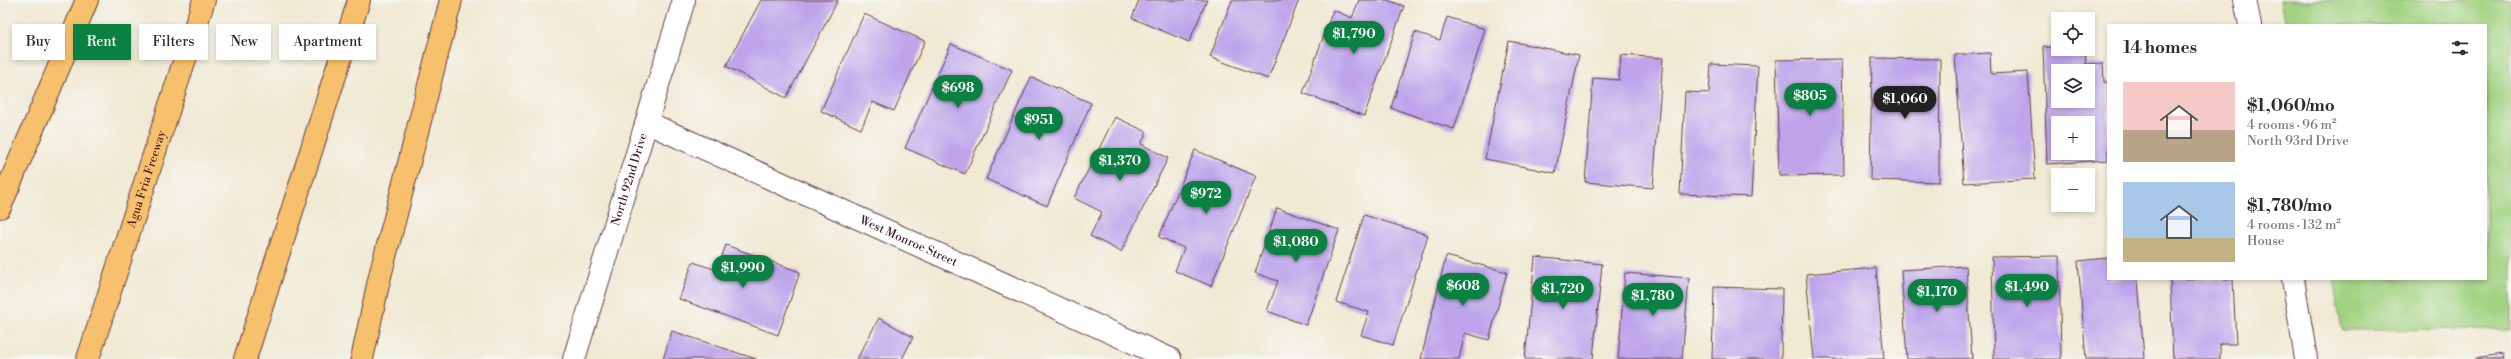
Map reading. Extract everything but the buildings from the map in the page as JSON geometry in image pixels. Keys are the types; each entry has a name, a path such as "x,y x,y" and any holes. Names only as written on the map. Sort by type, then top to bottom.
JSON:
{"highway":[{"path":"0,207 87,0"},
{"name":"Agua Fria Freeway","path":"88,359 204,0"},
{"path":"245,359 359,0"},
{"path":"362,359 379,280 451,0"}],"street":[{"name":"North 92nd Drive","path":"574,359 648,123 684,0"},
{"path":"2245,0 2250,24"},
{"name":"West Monroe Street","path":"648,123 1170,359"},
{"path":"2293,280 2306,359"}],"green space":[{"path":"2281,0 2511,0 2511,329 2342,330 2333,280 2487,280 2487,24 2286,24"}]}
